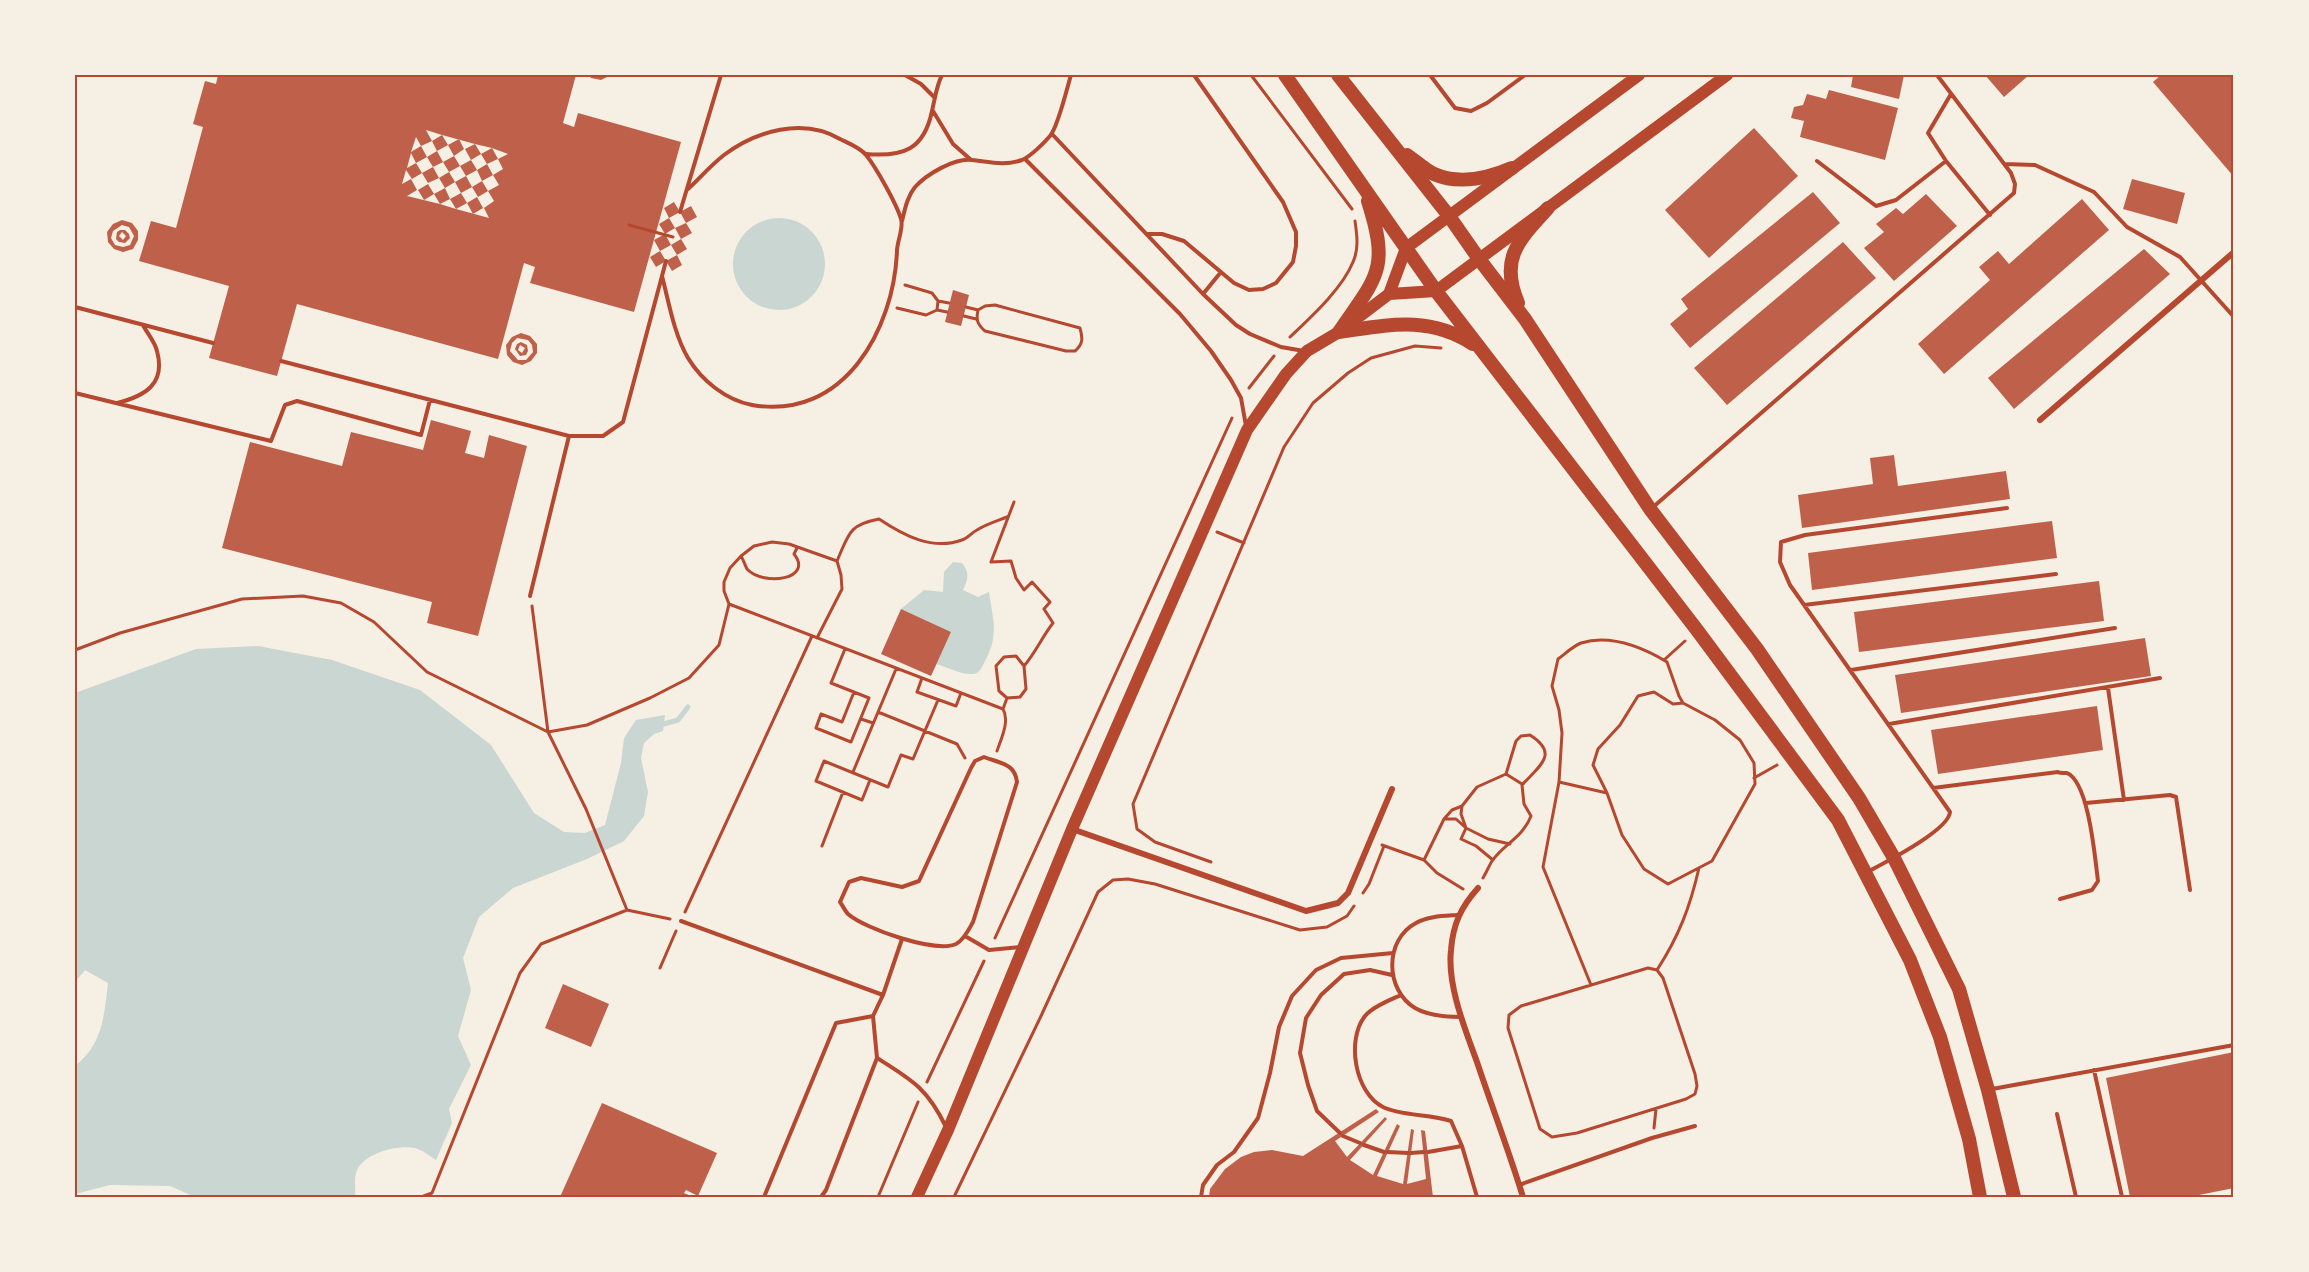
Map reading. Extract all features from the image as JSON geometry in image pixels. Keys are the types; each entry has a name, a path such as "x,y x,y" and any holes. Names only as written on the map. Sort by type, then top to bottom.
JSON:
{"main road":[{"path":"1285,75 1436,291 1697,630 1838,820 1910,960 1940,1037 1968,1139 1980,1197"},
{"path":"1338,75 1449,216 1525,319 1650,509 1757,649 1859,798 1894,858 1959,989 1988,1090 2014,1197"},
{"path":"917,1197 948,1130 1072,829 1247,430 1286,374 1307,351 1339,332 1389,294 1406,248 1639,75"},
{"path":"1389,294 1436,291 1727,75"},
{"path":"1391,143 1432,174 1448,179 1489,177 1512,168"},
{"path":"1339,332 1375,278 1380,262 1376,223 1364,185"},
{"path":"1525,319 1513,291 1510,275 1512,259 1518,242 1548,208"},
{"path":"1339,332 1401,323 1426,325 1459,335 1479,348"}],"street":[{"path":"2040,420 2234,252"},
{"path":"1072,829 1306,911 1338,903 1348,893 1392,789"},
{"path":"1478,888 1458,915 1450,951 1453,981 1461,1017 1523,1197"}],"lane":[{"path":"680,212 721,75"},
{"path":"905,75 921,84 934,98"},
{"path":"687,189 724,155 764,134 781,130 799,128 818,130 835,136 866,154 886,155 904,152 920,142 927,130 942,75"},
{"path":"662,276 676,328 688,358 708,383 737,402 765,407 796,404 828,391 855,369 876,338 894,282 897,244 906,202 916,186 933,173 950,165 970,160 988,164 1006,164 1025,159 1052,134 1071,75"},
{"path":"1147,234 1162,234 1184,241 1234,283 1249,290 1263,289 1276,283 1293,262 1296,232 1283,202 1194,75"},
{"path":"1430,75 1455,108 1471,111 1487,103 1525,75"},
{"path":"1650,509 2014,193 2015,184 2005,164 1939,76"},
{"path":"1951,94 1928,133 1946,161 1990,215"},
{"path":"933,110 939,124 953,144 970,160"},
{"path":"1052,134 1203,294 1236,325 1250,334 1281,347 1307,351"},
{"path":"866,154 902,221"},
{"path":"1025,159 1180,314 1211,351 1241,398 1247,430"},
{"path":"1817,161 1876,206 1896,200 1946,161"},
{"path":"2005,164 2035,165 2094,192 2127,227 2180,257 2234,317"},
{"path":"281,361 569,436 603,436 623,422 666,261"},
{"path":"1203,294 1221,272"},
{"path":"75,307 213,343"},
{"path":"115,403 135,398 150,389 156,381 157,350 142,325"},
{"path":"75,393 271,441 285,405 297,401 421,435 430,400"},
{"path":"530,596 569,436"},
{"path":"1866,873 1894,858 1946,822 1950,817 1950,812 1790,585 1780,562 1781,542 1805,535 2007,508"},
{"path":"1804,605 2056,574"},
{"path":"1851,670 2115,628"},
{"path":"1889,724 2160,678"},
{"path":"2108,688 2124,800"},
{"path":"984,757 993,761 1012,768 1017,782 973,922 964,936 956,944 937,947 902,939 848,914 840,902 849,882 861,878 902,887 919,881 975,761 984,757"},
{"path":"1934,788 2067,773 2074,778 2086,803 2098,881 2092,890 2060,899"},
{"path":"2086,803 2170,795 2176,797 2190,890"},
{"path":"1458,915 1437,917 1416,923 1400,938 1393,953 1392,975 1401,994 1415,1008 1439,1017 1461,1017"},
{"path":"681,921 883,995"},
{"path":"964,936 989,950 1022,947"},
{"path":"821,1197 826,1190 877,1058 873,1016 883,995 902,939"},
{"path":"1201,1197 1203,1185 1217,1165 1234,1152 1258,1118 1279,1027 1292,996 1316,970 1341,958 1393,953"},
{"path":"1392,975 1370,970 1344,974 1321,995 1306,1018 1300,1053 1317,1111 1341,1134 1386,1152 1426,1152 1462,1146"},
{"path":"1401,994 1366,1015 1357,1031 1354,1058 1363,1088 1381,1106 1399,1112 1424,1114 1451,1121 1462,1146 1477,1197"},
{"path":"764,1197 836,1023 873,1016"},
{"path":"1988,1090 2234,1045"},
{"path":"877,1058 918,1085 937,1107 948,1130"},
{"path":"2094,1070 2122,1197"},
{"path":"2058,1114 2076,1197"},
{"path":"1520,1185 1653,1138 1695,1126"}],"path":[{"path":"878,1197 923,1091 1241,398 1281,347 1330,296 1353,262 1358,241 1354,211 1251,75"},
{"path":"629,225 673,237"},
{"path":"894,282 932,292 938,301 937,310"},
{"path":"938,301 950,303"},
{"path":"966,307 978,310 985,306 995,305 1073,325 1080,328 1083,337 1081,345 1075,351 1066,351 985,331 978,325 976,319 978,310"},
{"path":"888,306 926,315 937,310 947,312"},
{"path":"964,316 976,319"},
{"path":"1221,866 1155,842 1137,829 1133,804 1284,447 1313,403 1348,373 1371,358 1415,346 1444,348"},
{"path":"1014,502 992,562 1011,561 1016,578 1023,590 1032,582 1050,602 1044,609 1053,623 1024,666"},
{"path":"817,638 842,589 842,575 837,561 851,530 866,521 879,519 916,540 951,543 964,540 977,530 1007,517"},
{"path":"1204,528 1244,543"},
{"path":"75,650 120,633 242,599 303,596 341,603 374,622 427,672 548,732 587,725 650,698 689,678 719,645 729,604 724,591 724,582 730,568 754,546 772,542 797,547 837,561"},
{"path":"741,556 747,568 760,577 772,580 785,578 794,574 798,566 798,559 794,554 797,547"},
{"path":"530,596 548,732 586,809 627,910"},
{"path":"729,604 1003,709 1006,714 1004,732 993,761"},
{"path":"1664,660 1697,630"},
{"path":"660,968 812,636"},
{"path":"1591,985 1543,867 1559,782 1562,733 1559,710 1552,686 1558,659 1579,644 1603,639 1645,648 1667,662 1683,703"},
{"path":"845,649 831,683 854,692 869,698 851,742 816,728 821,714 842,722 854,692"},
{"path":"1016,656 1024,666 1026,689 1020,697 1007,698 999,691 996,666 1004,657 1016,656"},
{"path":"853,773 896,669"},
{"path":"922,678 917,692 956,706 961,693"},
{"path":"1654,692 1673,704 1683,703 1715,720 1740,740 1754,763 1755,784 1712,861 1668,884 1644,869 1622,835 1607,793 1593,765 1598,749 1620,725 1638,696 1654,692"},
{"path":"1003,709 1007,698"},
{"path":"870,780 862,800 816,781 824,761 888,787 901,755 914,759 938,700"},
{"path":"878,712 957,744"},
{"path":"861,719 873,723"},
{"path":"1424,860 1444,819 1452,810 1462,806 1477,787 1506,774 1516,741 1521,736 1534,737 1546,751 1546,758 1522,785 1524,804 1531,816 1528,825 1493,860 1478,888"},
{"path":"1754,778 1791,756"},
{"path":"1506,774 1522,785"},
{"path":"1559,782 1607,793"},
{"path":"822,846 843,792"},
{"path":"1462,806 1461,814 1466,828 1461,839 1476,846 1493,860"},
{"path":"1444,819 1456,819 1466,828 1488,839 1511,844"},
{"path":"1371,839 1424,860 1437,873 1472,895"},
{"path":"954,1197 1098,892 1113,880 1128,879 1155,884 1300,930 1327,927 1347,916 1369,884 1384,846"},
{"path":"1657,970 1675,943 1691,903 1699,868"},
{"path":"421,1197 432,1192 520,973 541,944 627,910 681,921"},
{"path":"1648,968 1657,970 1663,978 1695,1074 1697,1086 1695,1094 1686,1099 1565,1136 1552,1137 1540,1129 1508,1028 1509,1015 1521,1006 1648,968"},
{"path":"1653,1138 1656,1108"}],"shaded area":[{"path":"779,218 797,222 812,231 821,246 825,264 821,282 812,297 797,306 779,310 761,306 746,297 737,282 733,264 737,246 746,231 761,222"},
{"path":"953,562 962,563 966,570 967,579 963,590 978,597 989,592 994,627 992,643 982,667 973,674 936,664 951,632 901,609 924,590 943,592 944,572"},
{"path":"258,646 332,660 420,690 491,745 534,813 564,832 585,833 605,825 621,763 624,738 636,720 665,715 663,731 654,734 644,743 641,758 648,792 644,816 624,841 587,859 513,888 479,917 463,958 471,990 458,1036 471,1065 449,1109 452,1123 436,1160 415,1148 408,1147 376,1154 363,1162 356,1171 355,1197 195,1197 170,1186 110,1185 75,1194 75,1066 97,1039 103,1018 108,983 85,970 75,982 75,693 196,649"}],"building":[{"path":"218,75 576,75 563,123 574,127 578,113 681,142 634,312 530,283 535,267 524,263 498,359 297,304 277,376 209,358 229,286 139,261 151,221 176,228 203,127 193,124 205,81 216,84","holes":["426,130 508,154 498,159 503,169 493,175 499,185 488,191 494,201 484,208 489,218 407,196 417,190 411,179 402,184 406,170 412,179 422,173 416,163 427,157 421,146 432,141","416,137 421,146 411,152","411,153 416,163 407,168"]},
{"path":"589,75 611,75 601,80 591,78"},
{"path":"1853,75 1904,75 1899,99 1851,87"},
{"path":"1985,75 2029,75 2004,97"},
{"path":"2161,75 2234,75 2234,177 2153,82"},
{"path":"1829,90 1898,108 1885,160 1800,137 1804,121 1791,118 1794,107 1803,105 1807,94 1826,99"},
{"path":"1754,128 1798,176 1709,258 1665,210"},
{"path":"442,135 448,145 437,151 432,141"},
{"path":"459,139 464,149 454,156 448,145"},
{"path":"475,144 481,154 471,160 465,149"},
{"path":"492,148 498,159 487,164 481,154"},
{"path":"437,151 443,162 433,167 427,157"},
{"path":"454,156 460,166 449,172 443,162"},
{"path":"471,160 477,170 466,176 460,166"},
{"path":"487,164 493,175 482,181 477,170"},
{"path":"433,167 439,178 428,183 422,173"},
{"path":"449,172 455,182 445,188 439,178"},
{"path":"466,176 472,187 461,193 455,182"},
{"path":"2132,179 2185,193 2177,224 2123,209"},
{"path":"482,181 488,191 478,197 472,187"},
{"path":"428,184 434,194 424,200 418,190"},
{"path":"445,188 450,199 440,204 434,194"},
{"path":"1813,192 1840,223 1690,348 1670,324 1688,309 1681,299"},
{"path":"461,193 467,203 456,209 450,199"},
{"path":"1926,194 1957,226 1894,281 1864,248 1884,232 1876,224 1896,208 1903,214"},
{"path":"477,197 483,208 473,214 467,203"},
{"path":"2082,199 2109,230 1944,374 1918,344 1990,280 1979,267 1998,251 2009,264"},
{"path":"674,202 680,212 669,218 664,208"},
{"path":"691,206 697,217 686,223 680,212"},
{"path":"669,218 675,228 665,234 659,224"},
{"path":"122,220 132,223 138,231 138,240 133,249 123,252 114,249 108,242 107,232 113,224","holes":["122,225 129,227 134,236 130,245 123,247 115,245 111,238 113,231"]},
{"path":"686,223 692,233 681,239 675,228"},
{"path":"125,230 130,238 125,243 119,242 116,239 117,232","holes":["122,232 126,236 123,240 119,236"]},
{"path":"665,234 671,245 660,251 654,240"},
{"path":"681,239 687,249 677,255 671,245"},
{"path":"1843,242 1876,278 1727,405 1694,368"},
{"path":"2144,249 2170,274 2014,409 1988,378"},
{"path":"660,251 666,261 656,267 650,257"},
{"path":"677,255 682,265 672,271 666,261"},
{"path":"953,290 969,295 961,326 945,322"},
{"path":"521,333 530,336 537,344 537,353 531,361 522,365 513,362 507,355 506,345 512,337","holes":["517,338 528,340 533,352 526,360 518,360 510,351 512,343"]},
{"path":"521,342 527,345 526,355 520,356 515,349","holes":["520,345 525,348 522,353 518,350"]},
{"path":"431,420 471,431 465,453 484,458 489,435 527,446 478,636 427,623 432,602 222,548 250,442 342,466 351,432 423,450"},
{"path":"1894,455 1898,486 2006,471 2010,499 1802,528 1798,495 1873,484 1870,458"},
{"path":"2052,521 2057,558 1812,590 1808,553"},
{"path":"2099,581 2104,621 1859,652 1854,612"},
{"path":"901,609 951,632 931,676 881,654"},
{"path":"2145,638 2151,676 1901,713 1895,675"},
{"path":"2097,706 2103,750 1938,774 1931,730"},
{"path":"563,984 609,1004 591,1047 545,1028"},
{"path":"2234,1052 2234,1188 2189,1197 2130,1197 2106,1078"},
{"path":"602,1103 717,1153 698,1196 686,1190 684,1193 693,1197 560,1197"},
{"path":"1376,1109 1379,1112 1335,1141 1347,1157 1385,1117 1387,1119 1350,1160 1373,1175 1397,1124 1400,1126 1377,1176 1403,1184 1411,1129 1414,1130 1407,1184 1426,1179 1421,1130 1425,1131 1433,1197 1209,1197 1210,1189 1225,1169 1241,1157 1254,1152 1272,1150 1303,1156"}],"waterway":[{"path":"657,726 678,720 688,707"}]}
